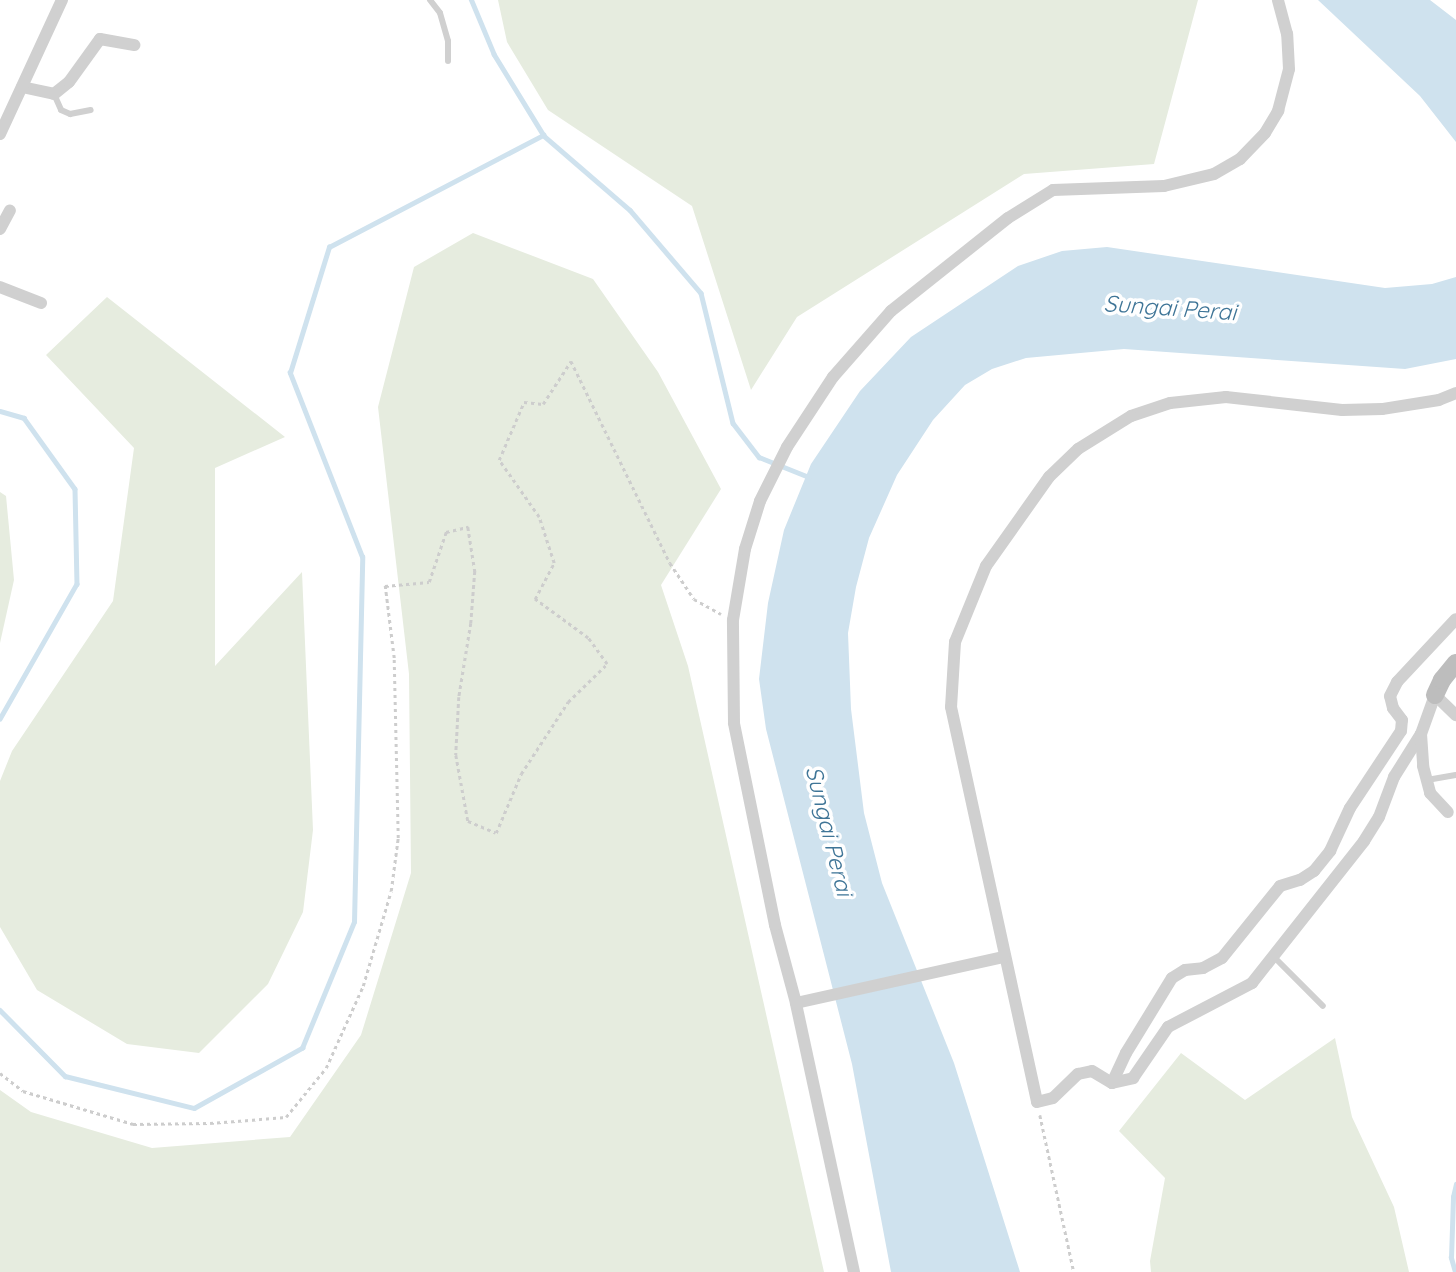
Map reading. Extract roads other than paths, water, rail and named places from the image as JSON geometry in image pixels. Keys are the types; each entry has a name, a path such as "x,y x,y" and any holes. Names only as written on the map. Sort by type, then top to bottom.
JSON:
{"street":[{"path":"0,134 62,0"},
{"path":"854,1272 796,1003 775,925 734,723 733,621 745,549 760,501 787,447 833,377 891,311 1007,218 1053,190 1164,186 1214,174 1240,159 1265,133 1278,111 1289,69 1287,34 1278,0"},
{"path":"22,87 54,94 69,82 100,39 134,45"},
{"path":"0,229 10,210"},
{"path":"0,287 41,303"},
{"path":"1456,393 1439,400 1382,410 1342,410 1226,397 1170,403 1131,416 1078,449 1049,477 986,566 955,642 951,669 951,707 1037,1102 1054,1098 1078,1074 1092,1071 1112,1083 1133,1078 1168,1027 1203,1006 1241,991 1274,957 1364,841 1379,817 1394,776 1421,734 1442,680 1456,663"},
{"path":"1112,1083 1126,1053 1172,978 1185,970 1203,968 1222,958 1280,886 1314,872 1330,851 1350,808 1401,731 1402,720 1393,708 1390,696 1393,689 1456,619"},
{"path":"1435,695 1456,715"},
{"path":"1421,734 1430,793 1448,812"},
{"path":"796,1003 1004,957"}],"lane":[{"path":"432,2 440,13 448,41 448,61"},
{"path":"54,94 61,110 70,114 91,110"},
{"path":"1426,780 1456,775"},
{"path":"1274,957 1323,1006"}],"water":[{"path":"1318,0 1430,0 1456,20 1456,142 1420,96"},
{"name":"Sungai Perai","path":"1107,247 1385,288 1432,284 1456,277 1456,359 1405,369 1124,349 1026,358 992,369 965,385 933,420 897,475 869,538 856,587 848,633 851,709 864,813 882,883 954,1063 1020,1272 891,1272 852,1064 766,729 759,679 768,603 784,530 811,464 860,391 911,337 1018,266 1062,251"}],"waterway":[{"path":"0,1010 65,1076 194,1108 302,1048 354,922 362,557 290,373 329,247 543,135 494,55 471,0"},
{"path":"543,135 630,210 701,293 733,423 759,457 809,477"},
{"path":"0,411 24,418 75,489 77,584 0,719"},
{"path":"1455,1272 1451,1258 1453,1197 1456,1184"}]}
